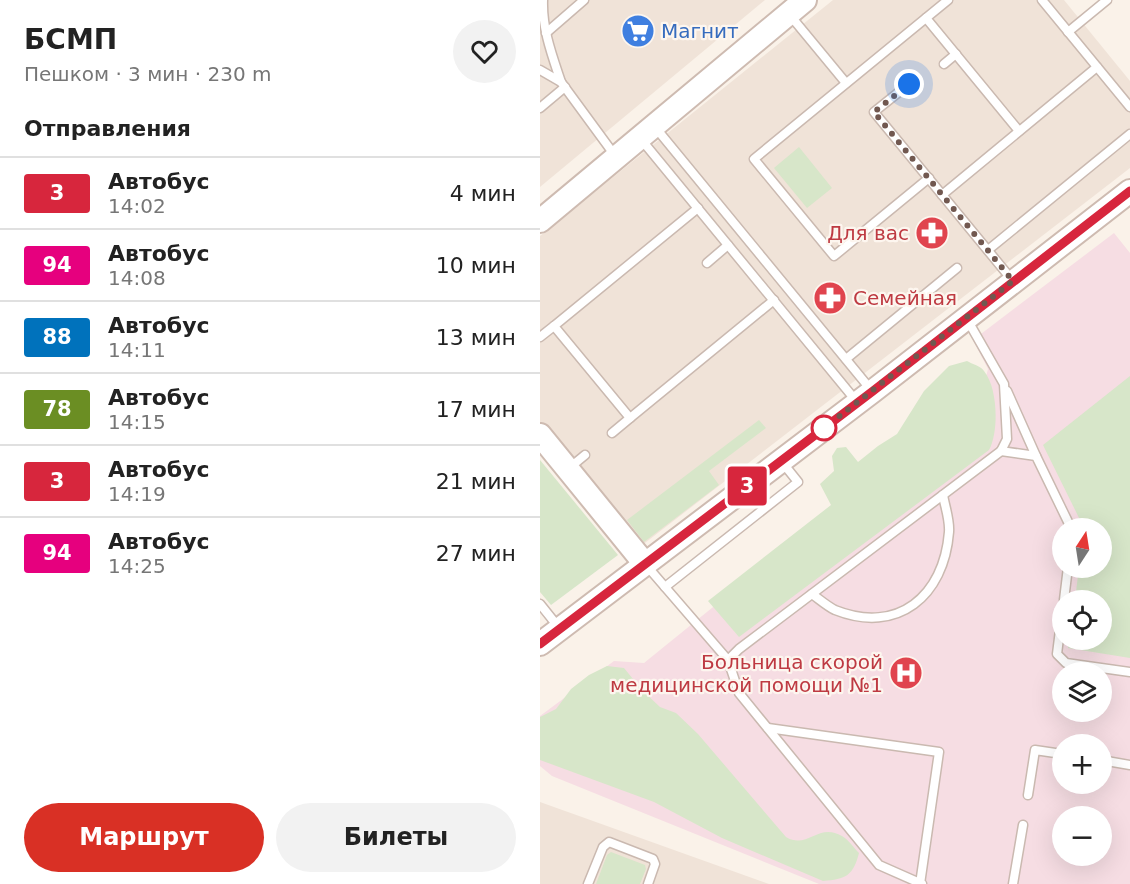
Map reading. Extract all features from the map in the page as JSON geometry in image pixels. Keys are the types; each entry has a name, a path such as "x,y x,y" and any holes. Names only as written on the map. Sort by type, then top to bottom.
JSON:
{"main road":[{"path":"540,221 797,7"},
{"path":"540,644 967,319 1130,191"},
{"path":"540,435 576,462 645,564"}],"lane":[{"path":"543,0 543,29 563,85 617,158"},
{"path":"543,29 584,0"},
{"path":"928,178 834,256 754,159 948,0"},
{"path":"1042,0 1130,106"},
{"path":"1068,32 1107,0"},
{"path":"797,7 846,83"},
{"path":"926,18 1019,131"},
{"path":"944,64 956,54"},
{"path":"942,195 1097,67"},
{"path":"540,70 563,85"},
{"path":"909,84 874,112 1013,281"},
{"path":"540,108 563,85"},
{"path":"647,132 698,208 729,246 774,300 865,397"},
{"path":"647,132 846,359 865,397"},
{"path":"988,250 1130,134"},
{"path":"540,337 698,208"},
{"path":"707,263 729,246"},
{"path":"846,359 957,268"},
{"path":"612,433 774,300"},
{"path":"967,319 1004,384 1066,518"},
{"path":"554,326 630,418"},
{"path":"728,660 739,649 1001,452 1007,439 1004,384"},
{"path":"1001,452 1036,456"},
{"path":"665,586 798,482 781,461"},
{"path":"812,594 833,609 866,618 901,613 927,594 941,569 949,530 943,495"},
{"path":"645,564 728,660 739,693 879,865 921,884 939,752 768,728"},
{"path":"540,604 560,629"},
{"path":"1058,650 1057,654 1066,663 1130,672"},
{"path":"1028,795 1035,750 1052,753"},
{"path":"1112,762 1130,765"},
{"path":"1013,884 1023,825"},
{"path":"588,884 603,847 609,842 653,859 654,867 648,884"}],"shaded area":[{"path":"540,0 765,0 540,187"},
{"path":"833,0 1064,0 1130,81 1130,168 641,546 540,423 540,236"},
{"path":"1114,233 1130,253 1130,884 819,884 552,776 540,766 540,716 614,661 644,663 983,388 988,369 973,340"},
{"path":"540,802 769,884 540,884"}],"green space":[{"path":"799,147 832,188 807,208 774,168"},
{"path":"967,361 983,369 992,388 996,422 989,450 739,637 708,601 831,505 820,484 834,471 832,456 837,448 846,447 858,462 897,434 924,391 949,366"},
{"path":"1130,376 1130,658 1080,650 1112,650 1112,590 1076,590 1078,578 1112,578 1112,518 1079,518 1043,445"},
{"path":"759,420 766,428 709,471 719,485 644,542 627,520"},
{"path":"540,460 618,555 551,605 540,592"},
{"path":"607,666 624,668 660,707 676,713 698,734 786,837 801,840 826,832 846,839 859,853 851,871 843,877 823,881 722,838 654,802 540,760 540,717 556,709 571,689 589,675"},
{"path":"611,852 645,865 646,869 640,884 596,884 607,855"}],"bus line":[{"name":"3","path":"540,644 967,319 1029,268 1130,191"}],"place":[{"name":"Магнит","path":"638,31"},
{"name":"Для вас","path":"932,233"},
{"name":"Семейная","path":"830,298"},
{"name":"Больница скорой медицинской помощи №1","path":"906,673"}],"route":[{"path":"824,428 819,432 1013,281 874,112 909,84"}]}
